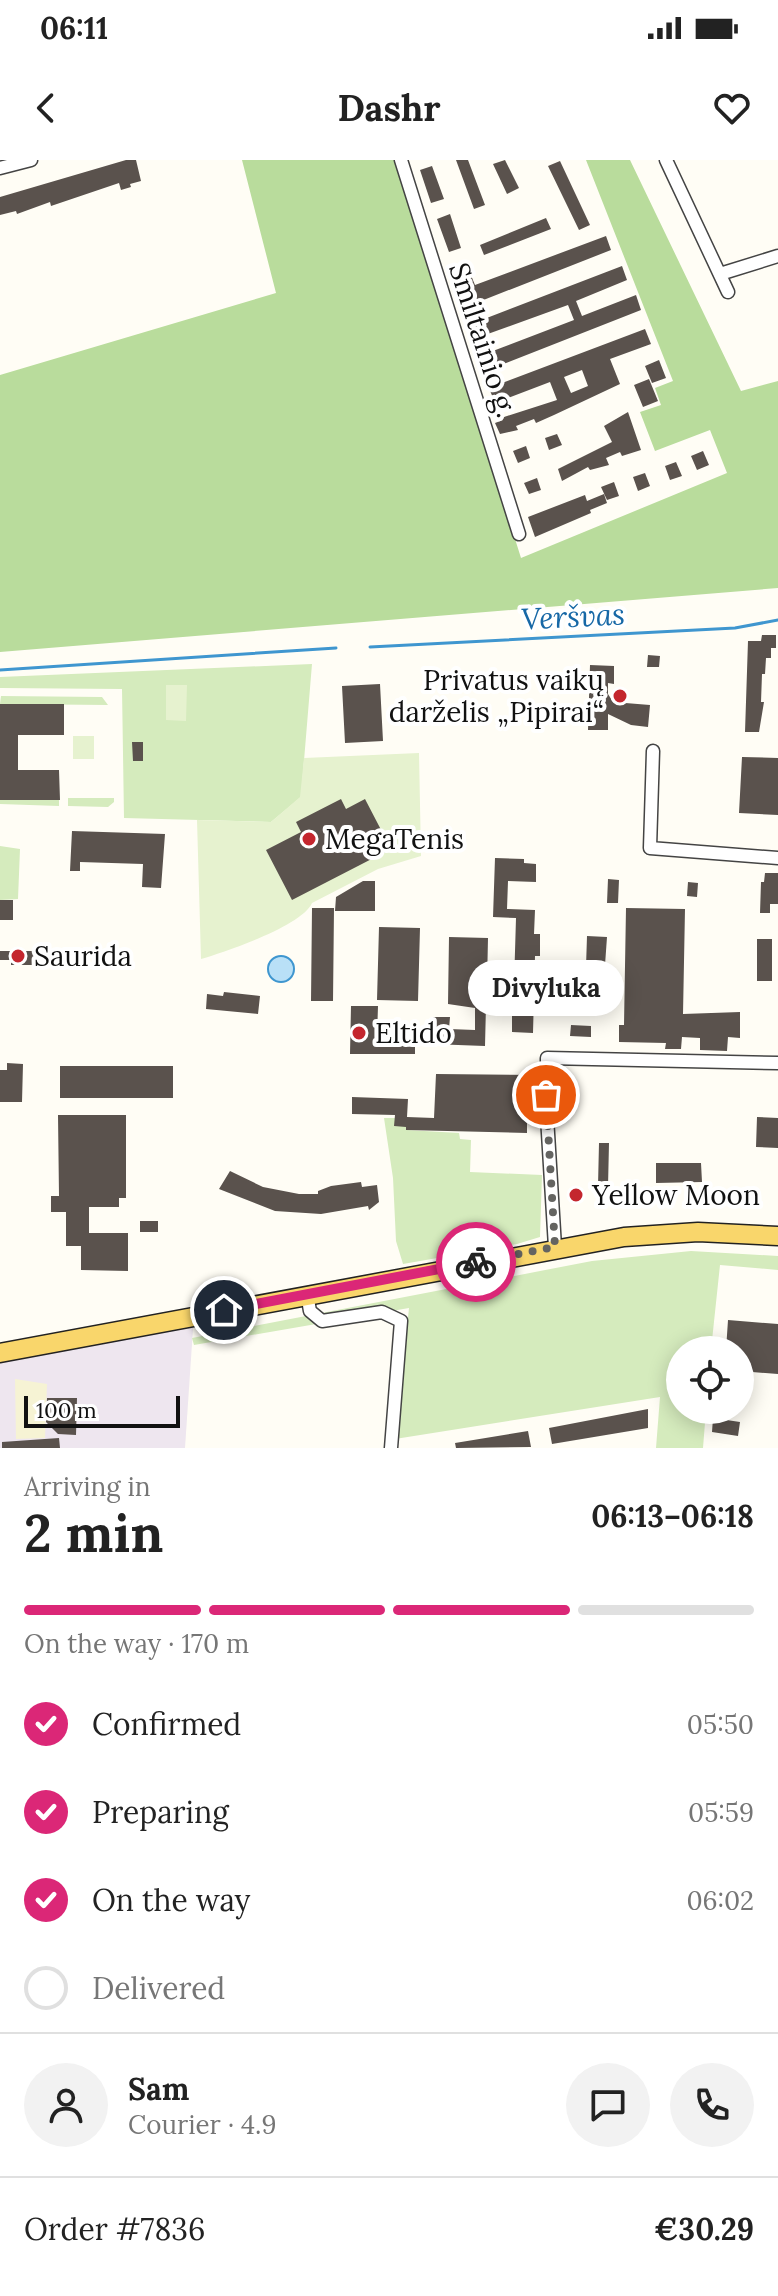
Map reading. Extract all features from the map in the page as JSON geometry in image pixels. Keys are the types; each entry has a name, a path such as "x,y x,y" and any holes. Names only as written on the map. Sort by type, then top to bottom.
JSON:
{"main road":[{"path":"0,1353 555,1247 660,1233 778,1236"}],"street":[{"path":"0,168 31,160"},
{"name":"Smiltainio g.","path":"401,160 519,534"},
{"path":"666,160 728,292"},
{"path":"720,274 778,256"},
{"path":"653,751 650,848 778,858"},
{"path":"555,1247 548,1145 547,1058 778,1063"},
{"path":"307,1294 310,1311 322,1321 382,1312 401,1321 391,1448"}],"shaded area":[{"path":"194,1314 185,1448 0,1448 0,1353"},
{"path":"15,1379 47,1384 45,1438 16,1439"}],"green space":[{"path":"242,160 396,160 521,558 727,473 710,430 655,451 640,412 661,405 655,388 673,381 586,160 630,160 741,391 778,381 778,588 0,652 0,375 276,293"},
{"path":"312,664 301,797 271,822 124,818 122,689 0,688 0,677"},
{"path":"166,685 187,685 186,721 166,720"},
{"path":"1,696 102,697 108,705 0,704"},
{"path":"73,736 94,736 94,759 73,759"},
{"name":"MegaTenis","path":"419,753 421,856 378,869 312,903 305,912 279,929 201,959 197,820 271,822 300,797 304,758"},
{"path":"68,798 114,798 114,802 108,807 68,806"},
{"path":"0,800 59,800 59,806 0,804"},
{"path":"0,846 20,849 18,899 0,900"},
{"path":"384,1118 407,1118 407,1130 459,1133 460,1139 471,1140 470,1172 542,1175 540,1237 517,1244 403,1264 396,1241 393,1178"},
{"path":"691,1251 778,1256 778,1270 720,1265 712,1336 666,1336 666,1424 705,1424 703,1448 656,1448 660,1397 395,1439 409,1308 194,1345 192,1338 592,1261"}],"water":[{"path":"281,956 290,960 294,969 290,978 281,982 272,978 268,969 272,960"}],"building":[{"path":"126,160 136,160 141,181 130,184 131,187 121,190 119,183 51,206 50,202 17,214 16,211 0,215 0,197"},
{"path":"456,160 468,160 485,205 474,209"},
{"path":"505,160 519,188 507,194 493,164"},
{"path":"560,161 590,225 579,230 548,166"},
{"path":"432,166 444,199 431,203 420,170"},
{"path":"450,214 461,248 449,252 437,219"},
{"path":"546,218 551,229 484,255 480,245"},
{"path":"606,236 611,250 486,299 463,307 459,305 455,294 464,291 454,268 466,263 475,285"},
{"path":"622,266 627,280 576,301 582,316 636,295 641,310 483,372 477,357 574,320 568,305 471,340 466,326"},
{"path":"645,329 651,344 610,359 620,384 536,423 534,419 516,426 518,430 500,434 495,423 503,420 501,418 557,400 550,382 495,403 489,388","holes":["582,370 588,386 571,393 564,377"]},
{"path":"659,360 666,378 652,383 645,366"},
{"path":"649,379 658,401 643,407 634,385"},
{"path":"628,412 641,450 622,456 620,452 606,458 609,465 590,470 588,467 562,481 558,469 612,442 604,426"},
{"path":"557,434 562,445 549,450 545,438"},
{"path":"526,446 530,458 518,463 513,451"},
{"path":"703,451 709,465 697,470 691,456"},
{"path":"676,462 682,476 670,480 665,466"},
{"path":"645,473 650,486 638,491 633,477"},
{"path":"537,478 541,490 529,494 524,483"},
{"path":"614,482 619,496 607,500 601,487"},
{"path":"604,494 607,503 590,510 591,513 535,537 528,517 585,495 587,501"},
{"path":"762,635 776,635 776,648 771,648 771,658 766,658 765,674 762,674 761,702 764,702 759,732 745,732 748,641 761,641"},
{"path":"648,655 660,656 659,667 647,667"},
{"path":"590,665 614,666 614,684 608,683 608,694 613,702 650,705 648,727 631,725 608,714 608,730 588,730"},
{"path":"380,684 383,741 345,743 342,686"},
{"path":"0,704 64,704 64,735 18,735 18,770 59,770 60,800 0,800"},
{"path":"132,742 143,742 143,761 133,761"},
{"path":"742,757 778,758 778,815 739,813"},
{"path":"341,799 346,809 365,799 391,849 292,900 266,850 301,832 296,822"},
{"path":"72,831 165,834 161,888 142,887 143,864 80,862 80,871 70,871"},
{"path":"495,858 524,859 524,863 536,864 536,882 508,881 507,909 535,910 534,934 540,934 540,956 535,956 533,1033 512,1032 512,1006 486,1005 485,1046 431,1044 432,1017 450,1017 449,1029 475,1030 475,1008 448,1004 449,937 488,938 487,984 514,985 516,918 493,917"},
{"path":"765,873 778,873 778,904 770,904 770,913 760,913 761,882 764,882"},
{"path":"608,879 619,880 618,903 607,903"},
{"path":"363,881 375,881 375,911 335,911 336,897"},
{"path":"688,882 698,883 697,897 687,896"},
{"path":"0,900 13,900 13,920 0,920"},
{"path":"312,908 334,908 333,1001 311,1001"},
{"path":"626,908 685,909 683,1014 740,1012 740,1038 728,1037 727,1051 700,1050 700,1038 682,1037 681,1049 665,1049 666,1043 619,1042 619,1025 624,1025"},
{"path":"379,927 420,928 418,1001 377,1000"},
{"path":"587,936 607,937 602,1007 580,1006 580,998 585,998"},
{"path":"757,939 772,939 772,981 757,981"},
{"name":"Saurida","path":"0,951 36,951 36,965 11,965 11,960 0,960"},
{"path":"224,992 260,996 258,1014 206,1009 207,994 223,996"},
{"name":"Eltido","path":"351,1006 378,1006 377,1037 415,1038 415,1054 350,1054"},
{"path":"571,1025 591,1026 591,1037 570,1036"},
{"path":"7,1063 23,1064 22,1102 0,1102 0,1070 7,1070"},
{"path":"60,1066 173,1066 173,1098 60,1098"},
{"path":"436,1074 538,1075 538,1104 527,1104 527,1133 406,1130 406,1127 394,1126 395,1115 352,1114 352,1097 408,1099 407,1117 434,1118"},
{"path":"556,1088 566,1088 566,1108 556,1108"},
{"path":"58,1115 126,1115 126,1198 119,1198 119,1207 89,1207 89,1233 128,1233 128,1271 81,1270 81,1246 66,1246 66,1212 51,1212 51,1196 59,1196"},
{"path":"757,1117 778,1118 778,1148 756,1147"},
{"path":"599,1143 609,1143 608,1187 598,1186"},
{"path":"656,1163 701,1163 702,1182 656,1183"},
{"path":"230,1171 263,1187 299,1194 318,1194 318,1191 331,1186 361,1182 362,1187 377,1185 379,1202 369,1210 368,1206 321,1214 275,1211 219,1189"},
{"path":"140,1221 158,1221 158,1232 140,1232"},
{"path":"728,1320 778,1324 778,1374 754,1372 754,1336 727,1336"},
{"path":"47,1398 77,1398 76,1435 58,1434 46,1422"},
{"path":"648,1409 648,1428 552,1444 549,1428"},
{"path":"713,1424 740,1424 738,1436 712,1432"},
{"path":"528,1431 531,1447 456,1448 455,1443"},
{"path":"59,1438 60,1448 2,1448 2,1442"}],"waterway":[{"name":"Veršvas","path":"370,647 735,628 778,620"},
{"path":"0,670 336,648"}],"way so far":[{"path":"476,1262 555,1247 546,1095"}],"place":[{"name":"Privatus vaikų darželis „Pipirai“","path":"620,696"},
{"name":"MegaTenis","path":"309,839"},
{"name":"Saurida","path":"18,956"},
{"name":"Eltido","path":"359,1033"},
{"name":"Divyluka","path":"546,1095"},
{"name":"Yellow Moon","path":"576,1195"}],"route":[{"path":"224,1310 476,1262"}]}
